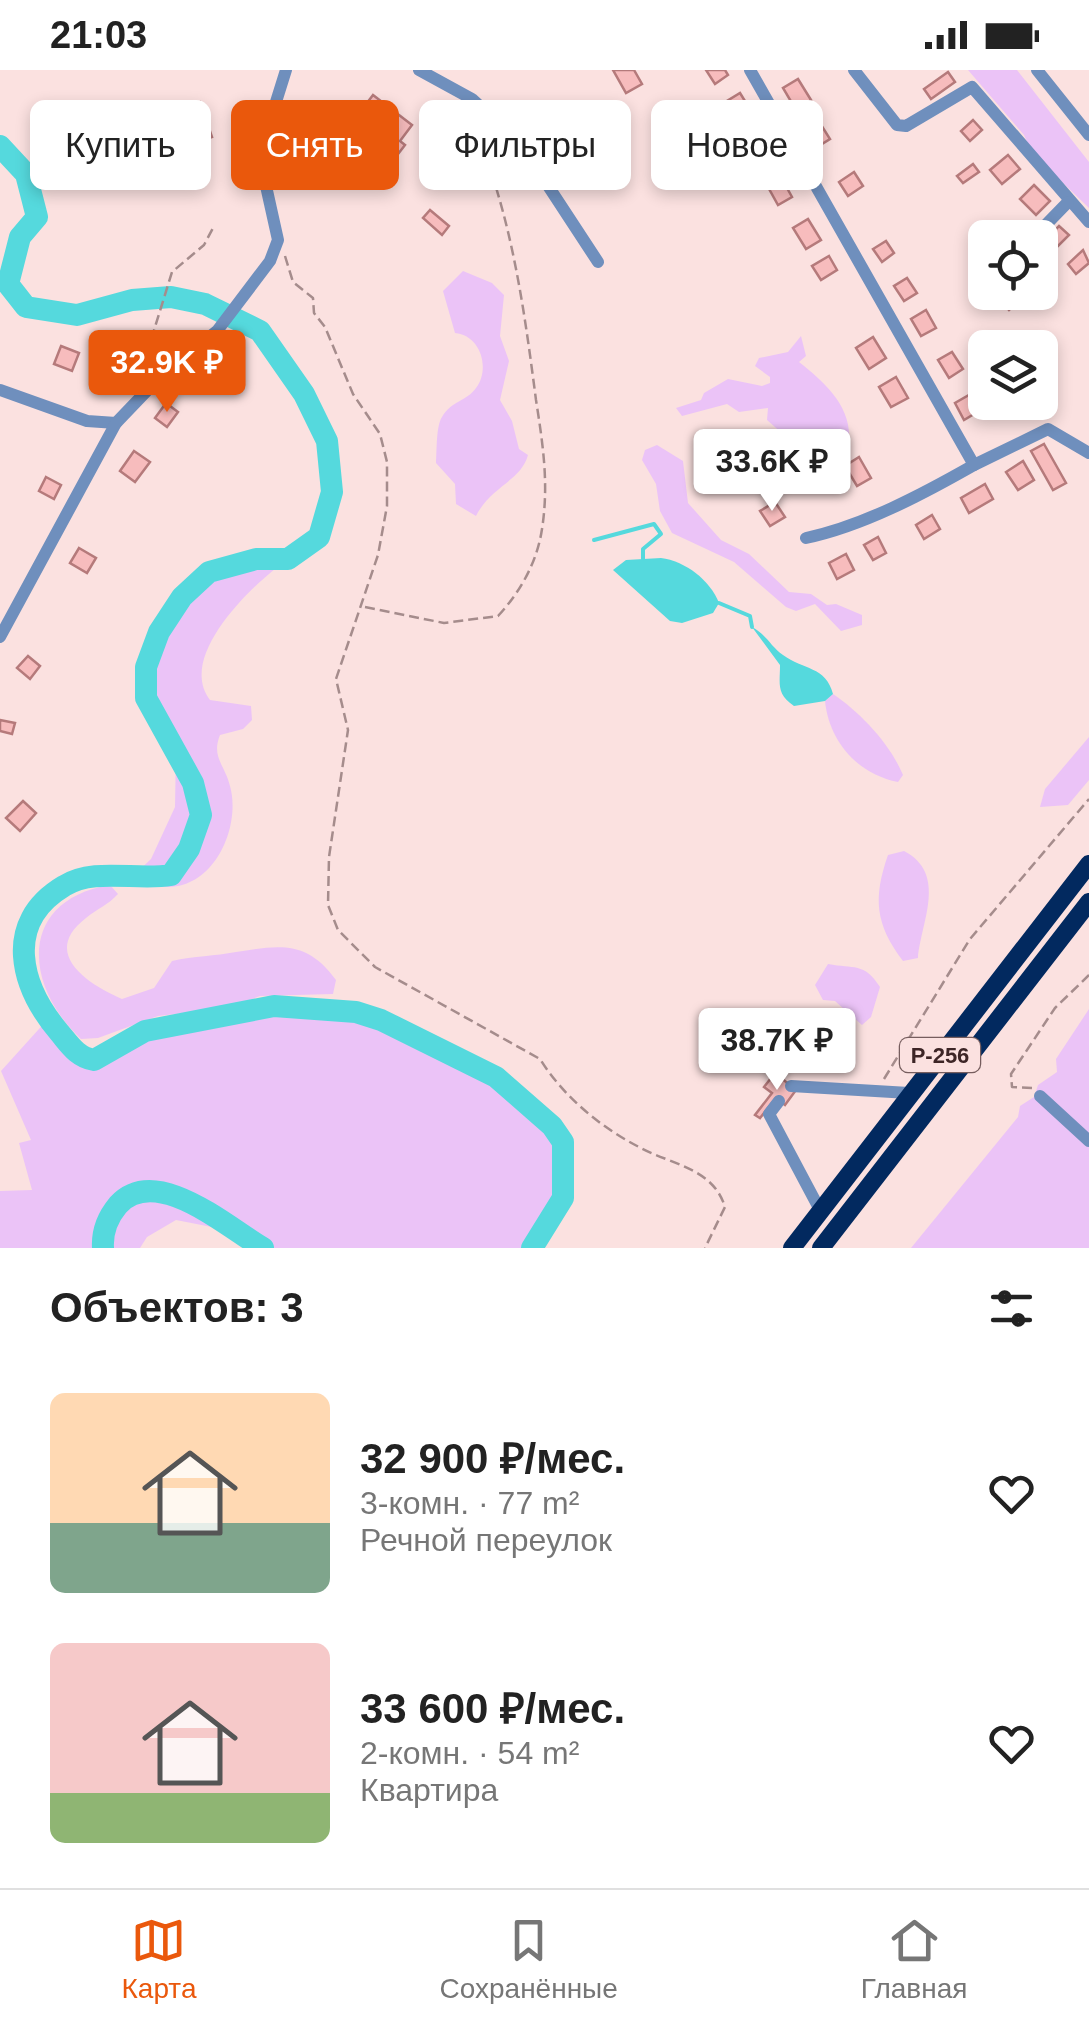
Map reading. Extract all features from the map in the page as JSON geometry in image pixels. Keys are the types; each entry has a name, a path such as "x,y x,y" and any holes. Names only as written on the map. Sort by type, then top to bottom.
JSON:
{"highway":[{"name":"Р-256","path":"792,1248 1089,864"},
{"name":"Р-256","path":"821,1248 1089,902"}],"street":[{"path":"0,637 116,423 217,331 270,261 278,240 262,168 265,138 286,70"},
{"path":"419,70 460,94 520,142 598,262"},
{"path":"750,70 974,465"},
{"path":"854,70 897,126 906,126 972,87 1089,222"},
{"path":"1037,70 1089,135"},
{"path":"1050,220 1068,202"},
{"path":"0,390 88,421 116,423"},
{"path":"806,538 837,531 918,496 1048,428 1089,453"},
{"path":"792,1086 909,1094"},
{"path":"1040,1096 1089,1141"},
{"path":"780,1101 769,1114 820,1210"}],"path":[{"path":"363,607 444,623 471,623 498,616 525,582 542,532 547,464 524,293 502,200 460,94"},
{"path":"130,407 172,272 204,246 212,228"},
{"path":"278,240 293,282 313,298 314,313 325,326 353,394 380,434 387,462 387,506 363,607 336,678 348,730 329,857 328,905 338,930 375,967 540,1059 553,1079 608,1128 638,1147 704,1176 720,1190 725,1207 706,1248"},
{"path":"879,1091 905,1040 970,939 1089,799"},
{"path":"1040,1096 1032,1088 1012,1087 1011,1074 1056,1008 1089,975"}],"shaded area":[{"path":"968,70 1017,70 1089,162 1089,208 1032,153 1024,135"},
{"path":"463,271 492,283 504,295 500,336 509,361 500,400 512,421 519,449 528,455 519,471 489,497 476,516 456,504 455,484 436,463 442,417 472,392 483,371 477,346 455,333 443,291"},
{"path":"801,336 806,356 799,362 841,406 849,441 814,459 802,455 785,462 775,448 784,435 767,420 768,408 739,412 727,404 682,416 676,408 701,400 704,393 728,379 762,386 770,383 770,377 755,366 759,358 788,352"},
{"path":"657,445 683,461 688,503 721,540 749,554 789,592 811,594 827,605 836,604 862,615 862,625 841,631 815,604 796,611 786,607 734,562 672,533 660,511 656,484 642,460 645,450"},
{"path":"256,559 288,559 223,622 203,663 202,682 210,700 251,706 252,720 243,729 220,735 218,743 232,801 228,835 212,865 186,884 164,887 131,878 151,859 175,807 176,751 146,698 146,667 159,632 182,597 209,572"},
{"path":"833,694 883,741 903,775 898,782 870,772 839,742 825,701"},
{"path":"1089,737 1089,780 1068,805 1040,807 1045,789"},
{"path":"904,851 925,872 929,900 918,958 903,961 882,923 879,898 888,855"},
{"path":"110,885 118,894 86,918 67,944 74,967 109,993 122,999 154,988 172,961 279,947 303,952 325,967 336,980 333,994 260,996 229,1008 158,1016 98,1038 81,1039 48,994 40,970 39,947 45,926 58,908 80,894"},
{"path":"828,964 863,970 880,987 871,1017 862,1025 835,1001 823,1000 815,985"},
{"path":"274,1006 338,1010 379,1020 471,1067 552,1126 567,1157 565,1185 532,1248 263,1248 232,1231 176,1220 147,1237 140,1248 0,1248 0,1191 32,1190 19,1143 31,1140 1,1071 48,1019 75,1052 94,1060 145,1031"},
{"path":"1089,1009 1089,1248 911,1248 1018,1117 1020,1106 1034,1097 1038,1085 1057,1072 1056,1059"}],"water":[{"path":"661,558 688,567 703,579 719,603 713,613 682,623 670,621 613,570 626,560"},
{"path":"752,627 783,655 819,673 833,694 825,701 794,706 788,702 780,688 780,665"}],"building":[{"path":"613,70 634,70 642,84 626,93"},
{"path":"706,70 725,70 728,75 715,84"},
{"path":"948,72 955,82 931,99 924,89"},
{"path":"798,79 811,100 790,100 783,88"},
{"path":"399,115 412,125 400,141 405,145 399,153"},
{"path":"973,120 982,130 970,141 961,131"},
{"path":"1008,155 1020,169 1002,184 990,170"},
{"path":"973,164 979,172 963,183 957,176"},
{"path":"854,172 863,186 848,196 839,182"},
{"path":"1034,185 1050,201 1036,215 1020,199"},
{"path":"770,190 788,190 792,197 778,205"},
{"path":"430,210 449,226 442,235 423,218"},
{"path":"808,219 821,240 806,249 793,228"},
{"path":"1058,227 1069,235 1058,246"},
{"path":"886,241 894,253 882,262 873,249"},
{"path":"1083,250 1089,263 1076,274 1068,264"},
{"path":"829,256 837,270 821,280 812,266"},
{"path":"907,278 917,293 904,301 894,286"},
{"path":"926,310 936,328 921,336 911,319"},
{"path":"873,337 886,358 869,369 856,348"},
{"path":"61,346 79,353 72,371 54,364"},
{"path":"952,352 963,369 949,378 938,360"},
{"path":"896,377 908,398 891,407 879,387"},
{"path":"968,396 968,418 964,420 955,403"},
{"path":"166,403 178,412 167,427 155,418"},
{"path":"1044,444 1066,483 1053,490 1031,451"},
{"path":"134,451 150,462 135,482 120,471"},
{"path":"859,457 871,478 857,486 845,466"},
{"path":"1023,461 1034,480 1018,490 1006,472"},
{"path":"46,477 61,485 54,499 39,491"},
{"path":"985,484 993,499 969,513 961,498"},
{"path":"775,502 785,517 770,526 760,511"},
{"path":"932,515 940,529 924,539 916,525"},
{"path":"878,537 886,553 873,560 864,545"},
{"path":"79,548 96,558 87,573 70,563"},
{"path":"846,554 854,570 837,579 829,563"},
{"path":"28,656 40,666 30,679 17,668"},
{"path":"0,720 15,723 12,734 0,731"},
{"path":"23,801 36,813 20,831 6,818"},
{"path":"775,1073 796,1090 785,1105 776,1098 760,1118 755,1115 772,1093 764,1087"}],"waterway":[{"path":"0,146 26,174 37,217 20,237 8,284 26,307 77,315 132,300 171,297 205,304 260,331 304,394 327,441 332,492 319,537 288,559 256,559 209,572 182,597 159,632 146,667 146,698 193,783 201,815 189,849 171,875 89,877 64,886 44,901 25,937 24,956 35,995 70,1046 94,1060 145,1031 274,1006 356,1012 381,1020 496,1077 552,1126 563,1142 563,1198 532,1248"},
{"path":"594,540 654,524 661,534 643,549 643,559"},
{"path":"719,603 750,616 752,627"},
{"path":"103,1248 106,1225 118,1205 134,1194 152,1191 192,1203 263,1248"}]}
